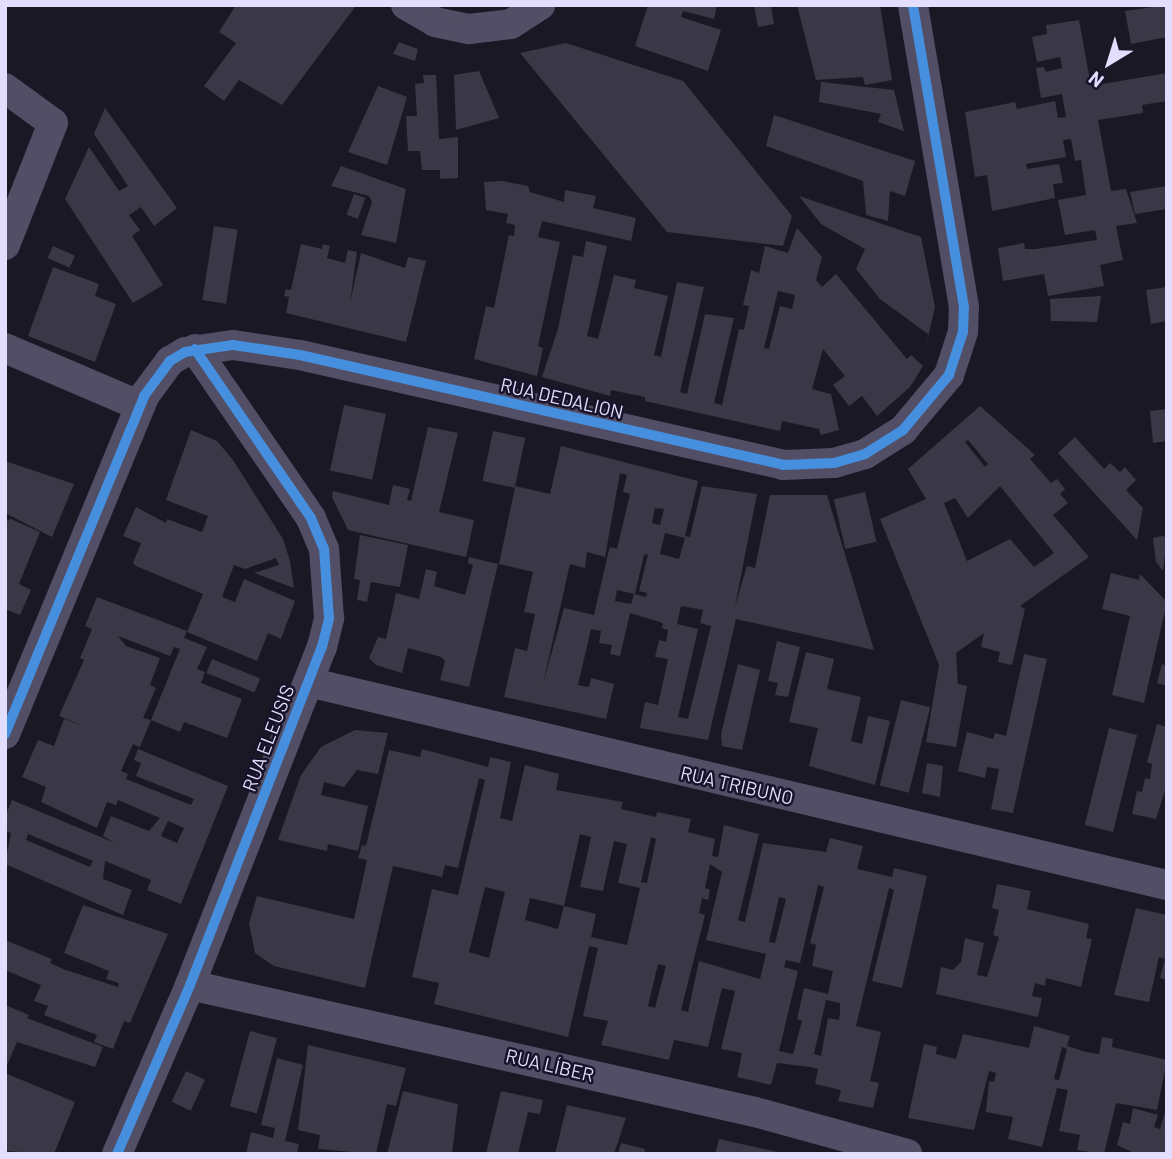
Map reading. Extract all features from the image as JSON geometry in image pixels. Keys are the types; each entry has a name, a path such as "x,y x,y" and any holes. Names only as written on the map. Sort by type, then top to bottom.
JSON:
{"street":[{"path":"405,5 435,22 468,29 511,24 540,5"},
{"name":"RUA DEDALION","path":"5,734 140,406 170,361 195,349 233,345 300,355 783,465 834,463 865,454 904,430 937,393 958,357 963,332 961,277 913,5"},
{"path":"5,88 53,123 5,245"},
{"path":"5,348 140,406"},
{"name":"RUA ELEUSIS","path":"117,1154 190,985 308,682 329,618 324,549 311,518 195,349"},
{"name":"RUA TRIBUNO","path":"308,682 1167,885"},
{"name":"RUA LÍBER","path":"190,985 755,1112 907,1154"}],"building":[{"path":"236,5 355,7 282,105 239,80 224,101 204,86 236,43 219,32"},
{"path":"648,5 717,5 714,19 683,11 681,17 721,30 708,71 635,46"},
{"path":"754,5 771,5 774,24 758,27"},
{"path":"797,5 880,5 892,80 865,85 863,77 816,80"},
{"path":"1167,5 1167,37 1131,44 1125,11"},
{"path":"1079,20 1091,86 1167,73 1167,101 1142,105 1143,113 1098,120 1111,191 1126,189 1137,223 1116,226 1123,260 1100,265 1104,286 1048,296 1044,274 1003,281 998,248 1024,243 1025,249 1036,249 1097,240 1095,230 1065,235 1058,200 1086,195 1081,160 1075,161 1071,139 1063,140 1066,157 1026,164 1027,169 1059,164 1063,183 1053,184 1055,198 992,211 987,175 975,177 965,112 1015,102 1017,109 1055,101 1058,118 1066,117 1062,94 1041,98 1036,68 1044,67 1046,72 1062,68 1060,57 1037,62 1032,37 1047,34 1046,25"},
{"path":"399,42 418,49 415,61 393,54"},
{"path":"566,43 683,81 792,216 783,246 667,232 520,53"},
{"path":"479,71 499,118 456,130 454,75"},
{"path":"423,75 436,75 439,139 458,137 458,178 440,179 440,170 422,170 420,151 408,151 406,116 417,116 415,84 424,83"},
{"path":"821,82 894,90 904,131 878,122 881,114 819,102"},
{"path":"378,86 407,97 387,165 348,152"},
{"path":"105,108 177,208 154,226 141,207 129,215 140,230 132,236 163,285 133,303 65,199 89,147 119,191 128,186 94,134"},
{"path":"774,115 915,161 905,196 890,191 888,221 866,215 863,181 766,146"},
{"path":"341,166 406,189 396,243 361,235 372,202 369,196 331,186"},
{"path":"502,181 528,186 530,192 564,202 565,190 596,196 593,208 636,218 631,241 542,221 538,237 560,242 538,346 543,348 537,376 474,359 486,306 494,308 509,235 514,236 515,225 506,223 508,214 486,210 484,182"},
{"path":"1167,186 1167,209 1135,214 1130,192"},
{"path":"354,194 365,198 358,219 346,215"},
{"path":"799,196 921,237 935,307 927,341 928,334 880,299 856,269 865,249 821,224"},
{"path":"214,226 238,230 226,304 202,300"},
{"path":"797,228 822,257 816,280 822,287 836,274 907,359 911,355 923,366 910,387 877,416 862,396 849,406 833,385 845,376 823,349 812,389 831,394 839,430 821,435 819,429 782,421 780,431 645,401 645,397 611,390 610,396 542,377 558,329 573,255 583,257 586,241 607,246 587,336 598,339 614,275 636,280 634,288 668,296 654,355 661,357 677,282 704,287 680,392 687,394 705,314 734,318 714,403 722,405 739,329 744,330 749,306 743,305 751,270 759,273 765,246 788,253","holes":["778,291 795,295 792,309 780,306 769,349 764,348"]},
{"path":"301,244 322,249 323,244 330,246 327,258 345,263 348,250 357,252 350,302 361,253 405,268 408,257 426,261 406,342 286,313 289,297 284,296 286,289 291,290"},
{"path":"53,246 75,256 70,268 48,258"},
{"path":"53,267 99,284 95,296 116,304 95,362 28,336"},
{"path":"1167,287 1167,321 1151,324 1146,290"},
{"path":"1101,296 1097,322 1051,321 1050,299"},
{"path":"344,405 386,414 372,479 330,471"},
{"path":"980,406 1035,455 1030,459 1051,483 1057,479 1065,489 1060,494 1068,503 1053,515 1089,557 1020,606 1025,609 1012,665 998,662 1000,652 981,647 984,633 956,653 958,684 967,686 956,747 926,742 939,665 880,519 926,499 908,469","holes":["968,440 988,464 985,467 965,442","1000,486 1054,553 1034,567 1010,539 967,561 944,503 955,498 968,518"]},
{"path":"1167,409 1167,441 1153,443 1150,411"},
{"path":"428,427 458,433 439,512 474,520 466,557 348,530 332,497 333,491 389,505 393,485 410,489 407,500 411,501"},
{"path":"191,430 217,441 233,460 283,539 290,561 294,588 254,573 279,565 276,558 245,569 234,565 222,597 235,602 244,579 295,601 281,639 268,633 257,661 187,632 203,594 136,566 133,563 141,543 123,536 136,507 166,523 167,519 202,532 208,516 166,500"},
{"path":"493,431 525,438 515,488 482,481"},
{"path":"1075,437 1104,469 1110,463 1120,472 1125,467 1136,480 1126,490 1143,508 1137,540 1058,453"},
{"path":"561,446 698,481 685,536 690,537 702,486 757,494 735,606 747,566 755,568 770,495 827,495 874,650 736,619 708,740 640,728 645,702 658,705 668,659 655,657 659,640 666,642 668,630 662,628 663,623 630,613 620,656 610,654 612,645 599,643 601,631 591,629 578,685 589,687 591,678 614,684 606,719 504,697 515,648 527,651 535,614 524,612 533,572 499,564 515,486 550,494","holes":["620,473 627,475 623,492 630,494 617,549 610,547 594,615 564,608 543,684 570,564 585,568 587,552 605,557","655,508 664,509 660,525 652,523","665,533 685,538 679,559 660,554","648,554 639,591 647,593 646,597 634,594 631,604 615,601 617,590 635,594 644,555","681,606 703,610 700,623 711,626 688,719 678,717 698,629 677,624"]},
{"path":"5,461 74,484 52,537 5,513"},
{"path":"865,492 876,542 845,549 834,499"},
{"path":"11,519 40,532 19,584 31,590 20,615 5,609 5,521"},
{"path":"360,535 408,545 400,587 371,582 367,602 357,600 360,580 354,579"},
{"path":"1167,537 1163,571 1156,562 1153,538"},
{"path":"469,557 498,564 469,687 440,680 445,661 441,657 408,648 402,673 376,665 369,658 378,637 386,639 396,593 419,599 426,569 437,572 434,586 465,595 473,565 468,563"},
{"path":"1111,573 1139,580 1140,574 1167,602 1144,703 1112,695 1130,616 1102,609"},
{"path":"97,597 187,631 184,638 207,647 197,669 205,672 201,683 242,699 227,738 184,722 180,732 151,720 140,747 133,744 121,771 128,774 126,779 191,805 194,799 136,776 141,763 134,760 138,749 228,786 181,904 147,890 151,880 105,861 103,879 132,890 123,915 5,864 11,833 5,831 5,817 12,800 115,843 103,836 111,816 149,831 160,818 118,800 116,805 107,802 97,828 41,802 46,787 22,777 38,740 54,746 64,719 83,726 59,716 84,660 80,658 92,629 85,626","holes":["118,636 170,656 174,647 180,649 151,720 143,718 156,688 150,685 160,658 126,646","168,821 184,828 177,843 161,836","28,834 93,861 90,867 26,840"]},
{"path":"777,641 800,647 788,697 775,695 778,683 768,681"},
{"path":"806,652 834,659 827,689 861,697 851,741 862,744 868,716 890,721 875,785 809,766 818,728 789,722"},
{"path":"1024,654 1047,659 1013,813 991,809 999,769 987,767 985,778 958,771 967,732 993,739 995,733 1006,736"},
{"path":"212,659 260,678 255,692 206,673"},
{"path":"738,664 760,670 742,750 722,746 721,734"},
{"path":"1162,664 1167,666 1167,686 1157,683"},
{"path":"901,700 930,707 909,793 880,785"},
{"path":"1157,724 1167,727 1167,784 1156,819 1132,814 1137,791 1142,792 1145,778 1150,779 1152,764 1147,762"},
{"path":"1109,728 1137,735 1113,832 1085,825"},
{"path":"355,730 388,733 378,774 357,770 344,787 324,782 321,795 368,806 358,851 328,844 327,851 278,840 301,775 321,747"},
{"path":"422,749 488,767 490,757 511,762 500,818 512,821 525,765 559,774 556,790 623,802 621,809 656,817 657,812 691,819 688,832 715,839 712,856 718,857 724,825 759,834 738,920 745,922 763,843 826,852 830,838 863,846 857,869 892,877 894,868 927,876 902,988 872,981 894,890 889,888 856,1026 881,1032 870,1081 879,1083 873,1108 838,1101 841,1090 815,1084 818,1069 810,1067 777,1063 771,1085 737,1077 742,1053 721,1049 735,991 722,988 708,1047 674,1040 669,1060 601,1045 608,1021 583,1016 598,948 589,946 568,1037 434,1004 439,983 412,977 432,889 458,895 485,780 479,778 458,868 445,865 442,877 393,866 365,988 274,966 255,953 249,923 257,896 354,919 367,860 358,858 362,845 366,846 389,750 420,757","holes":["580,834 591,837 580,887 603,891 614,841 627,844 618,883 640,888 627,945 591,937 596,914 564,906","651,837 656,839 647,883 641,882","710,864 722,872 706,940 766,954 760,979 699,961 688,1012 681,1010 705,915 699,913 702,898 708,900 710,890 705,888","818,885 824,887 810,943 816,945 812,966 833,971 828,994 804,988 797,1019 802,1021 793,1054 779,1051 798,971 784,967 786,960 800,963","485,887 505,892 489,958 469,952","779,897 786,899 775,943 769,942","530,898 564,906 558,929 525,920","658,964 666,966 655,1008 648,1006","826,1000 840,1003 839,1020 828,1018 821,1056 814,1054"]},
{"path":"927,763 943,766 940,797 922,793"},
{"path":"997,884 1031,891 1027,909 1089,924 1086,938 1092,939 1081,987 1046,978 1045,986 1035,983 1032,996 1042,998 1038,1017 936,994 941,967 953,970 961,962 965,938 984,943 977,975 987,977 999,937 993,935 999,910 992,908"},
{"path":"83,905 168,934 130,1023 124,1021 113,1049 94,1042 97,1035 44,1015 48,1006 34,1001 41,985 5,970 5,940 52,959 50,963 63,969 118,987 119,983 106,979 109,971 64,953"},
{"path":"1136,908 1167,915 1167,980 1160,978 1165,959 1159,957 1149,1002 1114,995"},
{"path":"5,1005 29,1015 27,1018 103,1047 95,1067 17,1042 5,1070"},
{"path":"1034,1026 1070,1036 1067,1046 1086,1052 1099,1054 1102,1037 1113,1039 1112,1047 1167,1060 1157,1110 1116,1103 1104,1154 1077,1150 1080,1135 1059,1131 1068,1090 1057,1088 1042,1147 1008,1139 1013,1117 986,1112 989,1081 994,1082 996,1073 989,1071 974,1130 908,1118 924,1044 937,1047 936,1054 956,1059 963,1034 1029,1048","holes":["1062,1047 1067,1049 1059,1080 1054,1079"]},
{"path":"250,1031 277,1038 257,1114 230,1106"},
{"path":"308,1045 406,1068 396,1106 387,1104 376,1154 318,1149 320,1135 298,1130"},
{"path":"277,1058 303,1065 285,1141 299,1144 297,1154 246,1154 251,1132 273,1138 275,1128 261,1125"},
{"path":"186,1071 205,1080 191,1111 172,1102"},
{"path":"5,1073 75,1102 54,1154 5,1151"},
{"path":"403,1091 458,1104 452,1154 387,1154"},
{"path":"501,1091 543,1100 540,1114 528,1112 518,1154 486,1154"},
{"path":"567,1105 626,1118 614,1154 555,1154"},
{"path":"1167,1105 1167,1154 1136,1154 1117,1145 1123,1122 1130,1124 1133,1108 1158,1115 1154,1127 1160,1129"},
{"path":"719,1139 782,1153 715,1154"},
{"path":"621,1143 645,1149 644,1154 618,1154"}],"cycle path":[{"path":"5,734 144,396 170,361 185,352 233,345 300,355 783,465 834,463 865,454 903,430 949,375 963,332 964,307 913,5"},
{"path":"117,1154 190,985 322,647 329,618 324,549 311,518 195,349"}]}
